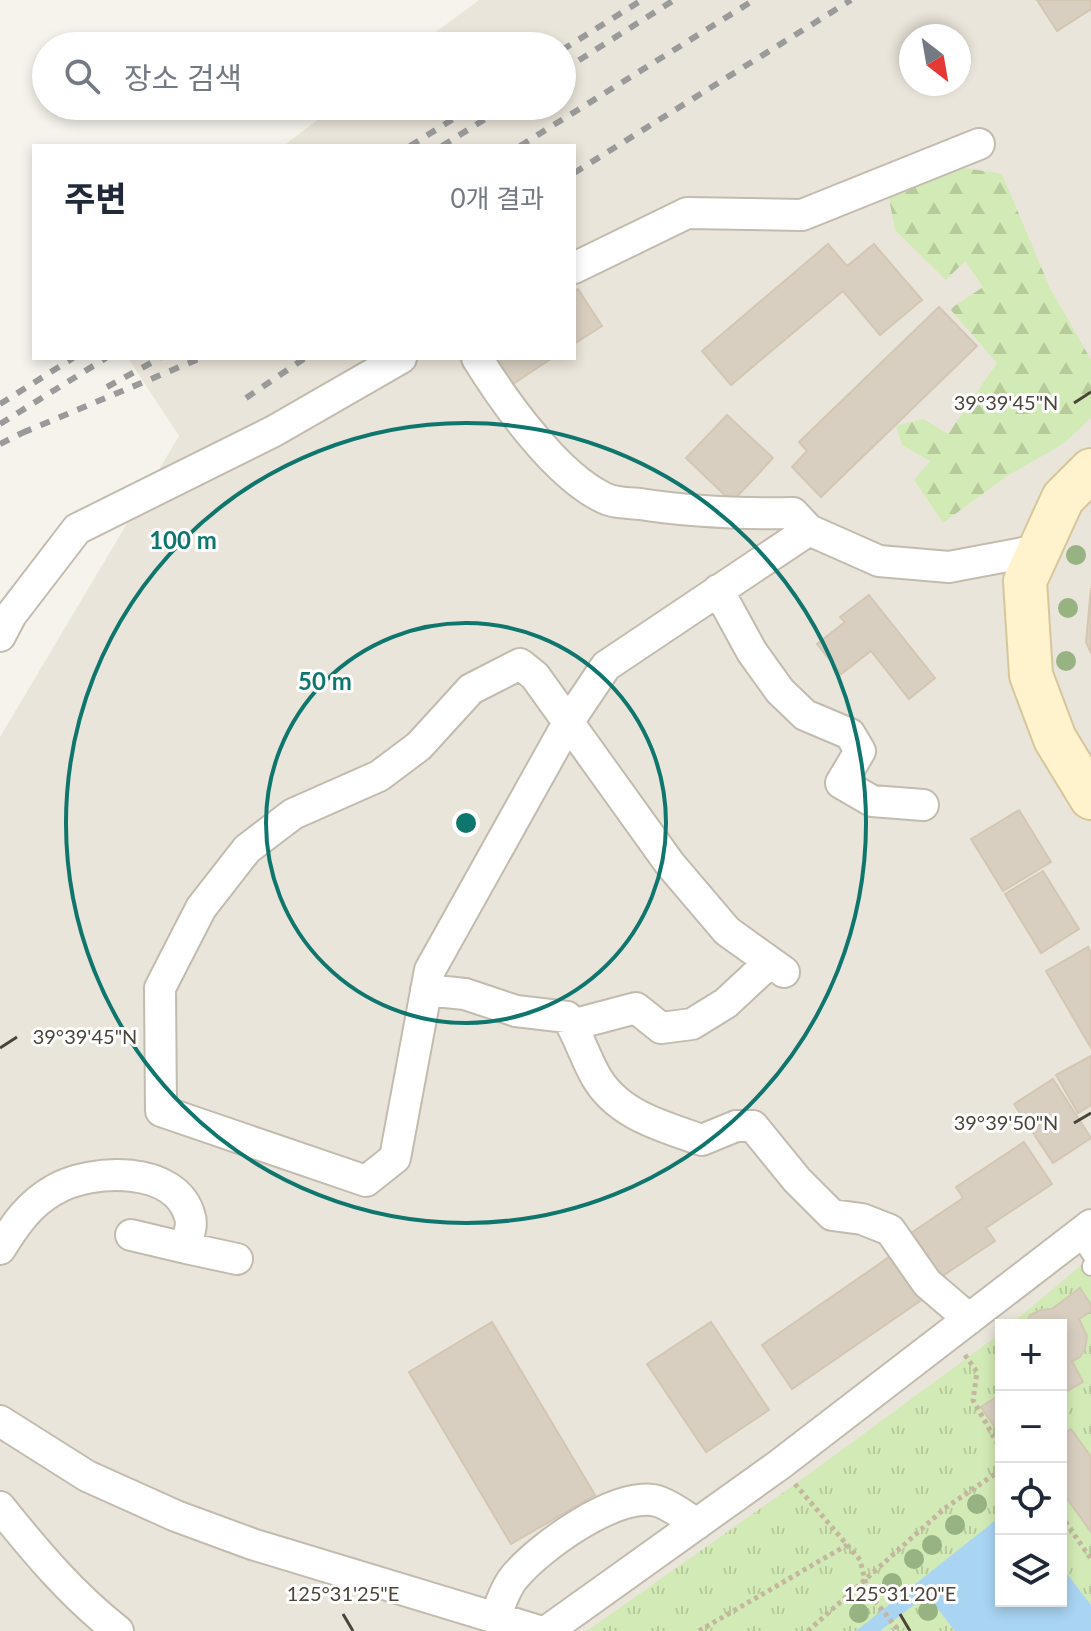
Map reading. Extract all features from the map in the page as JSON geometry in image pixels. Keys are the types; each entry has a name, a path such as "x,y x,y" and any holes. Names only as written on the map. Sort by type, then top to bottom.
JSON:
{"main road":[{"path":"1091,470 1063,498 1025,581 1031,675 1055,739 1091,798"}],"street":[{"path":"576,267 687,213 802,215 979,144"},
{"path":"0,636 11,615 77,529 274,431 398,360"},
{"path":"478,360 553,461 578,483 607,500 737,514 793,513 809,530 879,561 949,567 1039,550"},
{"path":"572,1025 636,1008 661,1028 692,1024 777,967 727,931 670,864 569,721 535,676 520,664 471,689 419,746 379,776 293,814 247,849 201,908 160,988 161,1111 366,1181 395,1158 430,970 569,721 606,666 809,530"},
{"path":"718,590 752,652 780,691 805,715 850,734 860,751 841,783 872,801 923,805"},
{"path":"426,990 465,994 516,1011 567,1017 595,1076 624,1109 702,1140 736,1126 753,1126 797,1180 832,1215 862,1219 890,1230 959,1327"},
{"path":"0,1249 15,1223 33,1204 56,1188 110,1175 166,1184 191,1219 186,1248"},
{"path":"131,1235 237,1259"},
{"path":"547,1631 779,1465 959,1327 1087,1238"},
{"path":"0,1421 87,1476 176,1516 252,1544 539,1631"},
{"path":"495,1618 512,1579 567,1532 601,1512 628,1502 658,1501 697,1524"},
{"path":"0,1507 50,1569 118,1631"}],"path":[{"path":"959,1327 977,1372 973,1400 995,1441"},
{"path":"779,1465 860,1560 868,1592 899,1631"},
{"path":"808,1631 945,1508 995,1474"},
{"path":"1067,1524 1091,1559"},
{"path":"699,1631 847,1545"}],"shaded area":[{"path":"479,0 1091,0 1091,1631 0,1631 0,737 179,436 129,360 576,360 576,144 286,144 317,120 576,120 576,32 436,32"}],"green space":[{"path":"965,168 1002,174 1050,288 1091,360 1091,418 1063,444 1007,476 943,523 914,480 930,461 902,445 896,426 923,419 948,434 997,363 950,309 983,287 965,261 946,280 895,230 889,198"},
{"path":"1091,1257 1091,1631 587,1631 995,1337 995,1607 1067,1607 1067,1319 1017,1319"}],"water":[{"path":"995,1521 995,1607 1067,1607 1067,1574 1091,1605 1091,1631 955,1631 927,1595 880,1631 856,1631"}],"building":[{"path":"1037,0 1091,0 1091,9 1057,31"},
{"path":"828,244 847,266 874,244 922,300 880,335 843,291 731,385 702,351"},
{"path":"578,289 602,326 576,343"},
{"path":"939,307 977,346 821,497 792,467 807,451 799,442"},
{"path":"489,360 549,360 507,388"},
{"path":"727,415 773,458 732,502 686,458"},
{"path":"1091,588 1091,653 1086,642"},
{"path":"869,595 935,678 909,699 871,651 841,674 817,644 845,622 840,617"},
{"path":"1019,810 1051,862 1003,891 971,839"},
{"path":"1043,871 1079,929 1041,953 1005,894"},
{"path":"1088,947 1091,953 1091,1048 1046,971"},
{"path":"1091,1056 1091,1105 1078,1113 1056,1075"},
{"path":"1053,1079 1091,1138 1053,1163 1014,1104"},
{"path":"1024,1142 1052,1184 986,1228 995,1241 935,1281 905,1237 963,1198 956,1187"},
{"path":"895,1253 926,1297 792,1389 762,1345"},
{"path":"1080,1288 1091,1305 1091,1311 1079,1319 1087,1336 1085,1348 1080,1357 1072,1361 1083,1382 1067,1391 1067,1319 1028,1319 1041,1310 1052,1309"},
{"path":"492,1322 595,1495 511,1544 409,1372"},
{"path":"711,1322 769,1410 706,1452 647,1364"},
{"path":"995,1398 995,1428 981,1407"},
{"path":"1071,1429 1091,1457 1091,1532 1067,1498 1067,1432"}],"railway":[{"path":"576,41 642,0"},
{"path":"576,62 674,0"},
{"path":"576,111 754,0"},
{"path":"576,172 851,0"},
{"path":"413,144 452,120"},
{"path":"445,144 484,120"},
{"path":"523,144 562,120"},
{"path":"0,404 70,360"},
{"path":"0,424 103,360"},
{"path":"107,387 156,360"},
{"path":"22,433 196,360"},
{"path":"246,398 302,360"},
{"path":"0,444 30,429"}]}
